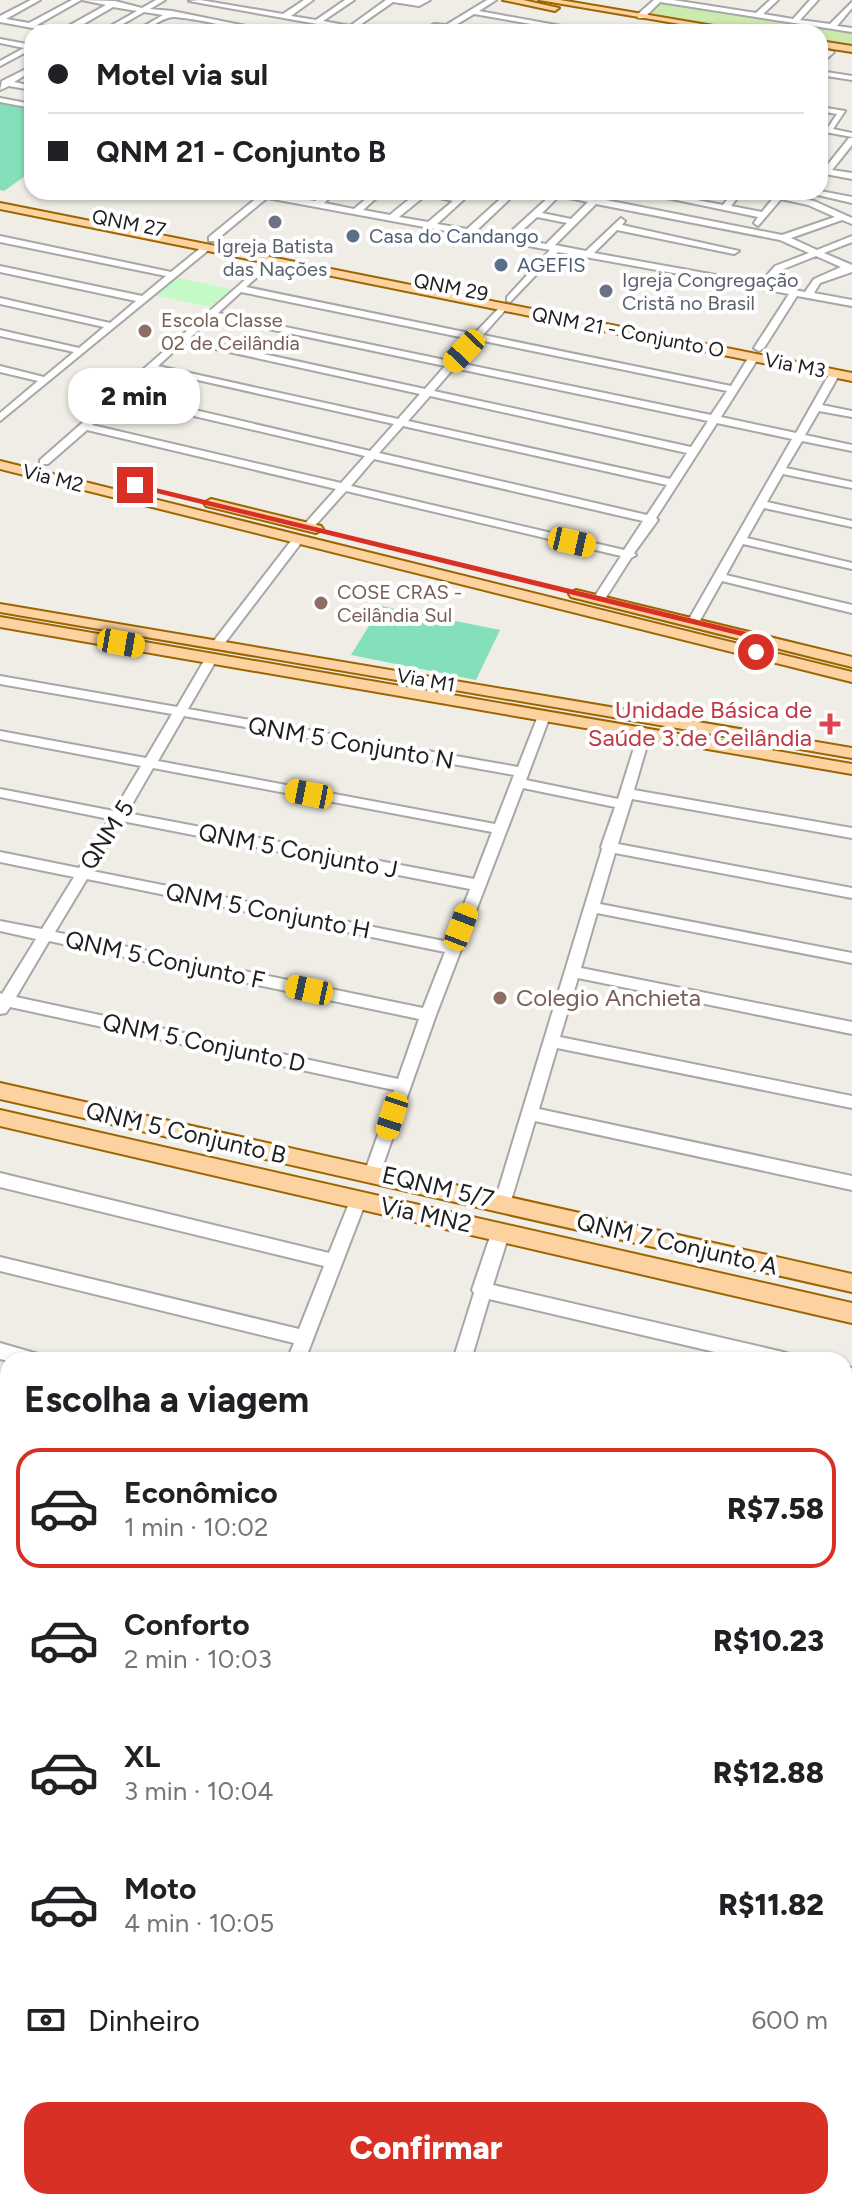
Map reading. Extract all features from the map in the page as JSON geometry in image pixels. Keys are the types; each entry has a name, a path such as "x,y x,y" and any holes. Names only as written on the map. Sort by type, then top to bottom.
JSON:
{"main road":[{"path":"507,0 689,24"},
{"path":"543,0 661,24"},
{"path":"828,46 852,52"},
{"path":"828,51 852,52"},
{"name":"QNM 27","path":"0,199 196,237 209,244"},
{"path":"0,206 46,213 52,208"},
{"path":"0,206 147,236 209,244 276,262 449,296 446,292 452,290 504,302"},
{"path":"147,236 145,232 152,230 196,237"},
{"name":"QNM 29","path":"209,244 338,265 504,302 575,311 753,350"},
{"path":"276,262 334,270 340,268 338,265"},
{"name":"QNM 21 - Conjunto O","path":"504,302 692,344 692,339 697,338 753,350"},
{"path":"753,350 852,366"},
{"name":"Via M3","path":"753,350 852,376"},
{"name":"Via M2","path":"0,452 44,462 98,483"},
{"name":"Via M2","path":"0,465 98,483 513,585"},
{"path":"513,585 599,599 694,621 852,677"},
{"path":"513,585 766,647 852,662"},
{"name":"Via M1","path":"0,610 61,618 214,652 721,730 851,758"},
{"path":"0,622 214,652 544,716 745,750 851,758"},
{"path":"618,727 651,729 718,741 726,737 721,730"},
{"name":"QNM 5 Conjunto B","path":"0,1091 372,1174"},
{"path":"10,1120 71,1127 136,1141 144,1138 148,1129 139,1122"},
{"name":"Via MN2","path":"10,1120 852,1313"},
{"path":"163,1155 158,1144 167,1136 237,1152 271,1152"},
{"name":"EQNM 5/7","path":"372,1174 502,1204"},
{"name":"QNM 7 Conjunto A","path":"502,1204 852,1283"},
{"path":"595,1254 641,1258 721,1272 734,1257"},
{"path":"734,1257 737,1285"}],"street":[{"path":"0,20 36,0"},
{"path":"33,24 77,0"},
{"path":"86,0 116,2 143,10 226,24"},
{"path":"118,24 161,0"},
{"path":"152,24 193,0 222,2 248,10 328,24"},
{"path":"248,10 265,0"},
{"path":"284,17 309,0"},
{"path":"317,22 350,0"},
{"path":"357,24 393,0 419,4 426,0"},
{"path":"478,0 490,1"},
{"path":"641,16 658,0 689,2 814,24"},
{"path":"722,10 732,0"},
{"path":"758,15 774,0"},
{"path":"795,21 814,0"},
{"path":"459,24 490,1"},
{"path":"79,24 116,2"},
{"path":"832,27 852,4"},
{"path":"473,12 543,24"},
{"path":"0,20 25,24"},
{"path":"828,26 852,30"},
{"path":"0,41 24,46"},
{"path":"1,64 24,51"},
{"path":"1,64 24,68"},
{"path":"3,84 24,73"},
{"path":"828,74 852,78"},
{"path":"3,84 24,88"},
{"path":"15,103 24,96"},
{"path":"0,100 24,105"},
{"path":"828,110 842,113 828,130 852,138 828,165"},
{"path":"828,172 852,176"},
{"path":"828,196 852,200"},
{"path":"0,418 6,408 46,380 261,200"},
{"path":"294,200 467,234 673,269 724,264 775,200"},
{"path":"316,205 322,200"},
{"path":"355,212 369,200"},
{"path":"391,219 414,200"},
{"path":"429,226 460,200"},
{"path":"467,234 504,200"},
{"path":"506,241 549,200"},
{"path":"591,200 783,238 850,267"},
{"path":"588,254 641,200"},
{"path":"682,200 764,215"},
{"path":"725,208 732,200"},
{"path":"801,200 849,217"},
{"name":"QNM 5","path":"2,1003 120,817 214,652 303,533 477,337 573,222 595,201"},
{"path":"536,214 573,222"},
{"path":"783,238 849,217"},
{"path":"616,227 694,243 763,286 851,302"},
{"path":"646,244 654,235"},
{"path":"0,239 173,275"},
{"path":"763,286 778,268 852,239"},
{"path":"687,252 694,243"},
{"path":"629,262 638,253"},
{"path":"673,269 680,261"},
{"path":"44,462 240,289 276,262"},
{"path":"808,295 817,281 850,267"},
{"path":"0,269 142,299"},
{"path":"240,289 732,389"},
{"path":"599,599 695,451 753,350 794,293"},
{"path":"0,301 111,326"},
{"path":"211,314 852,448"},
{"path":"0,333 81,351"},
{"path":"183,339 695,451"},
{"path":"151,367 673,483"},
{"path":"0,369 46,380"},
{"path":"694,621 835,373"},
{"path":"120,396 652,520"},
{"path":"816,407 852,414"},
{"path":"85,426 630,555"},
{"path":"780,470 852,485"},
{"path":"760,504 852,524"},
{"path":"740,540 852,566"},
{"path":"719,577 852,609"},
{"name":"QNM 5 Conjunto N","path":"0,680 519,778"},
{"name":"EQNM 5/7","path":"372,1174 453,948 544,716"},
{"name":"EQNM 5/7","path":"502,1204 645,732"},
{"path":"0,735 498,829"},
{"path":"519,778 623,798 852,833"},
{"name":"QNM 5 Conjunto J","path":"0,793 477,885"},
{"path":"608,847 852,893"},
{"name":"QNM 5 Conjunto H","path":"0,857 453,948"},
{"path":"592,907 852,958"},
{"name":"QNM 5 Conjunto F","path":"0,926 428,1015"},
{"path":"574,972 852,1028"},
{"name":"QNM 5 Conjunto D","path":"2,1003 402,1086"},
{"path":"553,1041 852,1102"},
{"path":"531,1114 852,1183"},
{"path":"0,1180 335,1262"},
{"path":"299,1352 358,1201"},
{"path":"464,1352 501,1231"},
{"path":"0,1264 305,1338"},
{"path":"481,1290 748,1352"}],"green space":[{"path":"660,1 807,24 702,24 645,15"},
{"path":"828,27 852,31 852,48 828,44"},
{"path":"0,102 24,106 24,177 4,191 0,190"},
{"path":"174,277 232,289 210,307 152,295"},
{"path":"381,606 500,630 476,680 351,655"}],"place":[{"name":"Igreja Batista das Nações","path":"275,222"},
{"name":"Casa do Candango","path":"353,236"},
{"name":"AGEFIS","path":"501,265"},
{"name":"Igreja Congregação Cristã no Brasil","path":"606,291"},
{"name":"Escola Classe 02 de Ceilândia","path":"145,331"},
{"name":"COSE CRAS - Ceilândia Sul","path":"321,603"},
{"name":"Unidade Básica de Saúde 3 de Ceilândia","path":"830,724"},
{"name":"Colegio Anchieta","path":"500,998"}],"route":[{"path":"135,485 763,639 756,652"}]}
